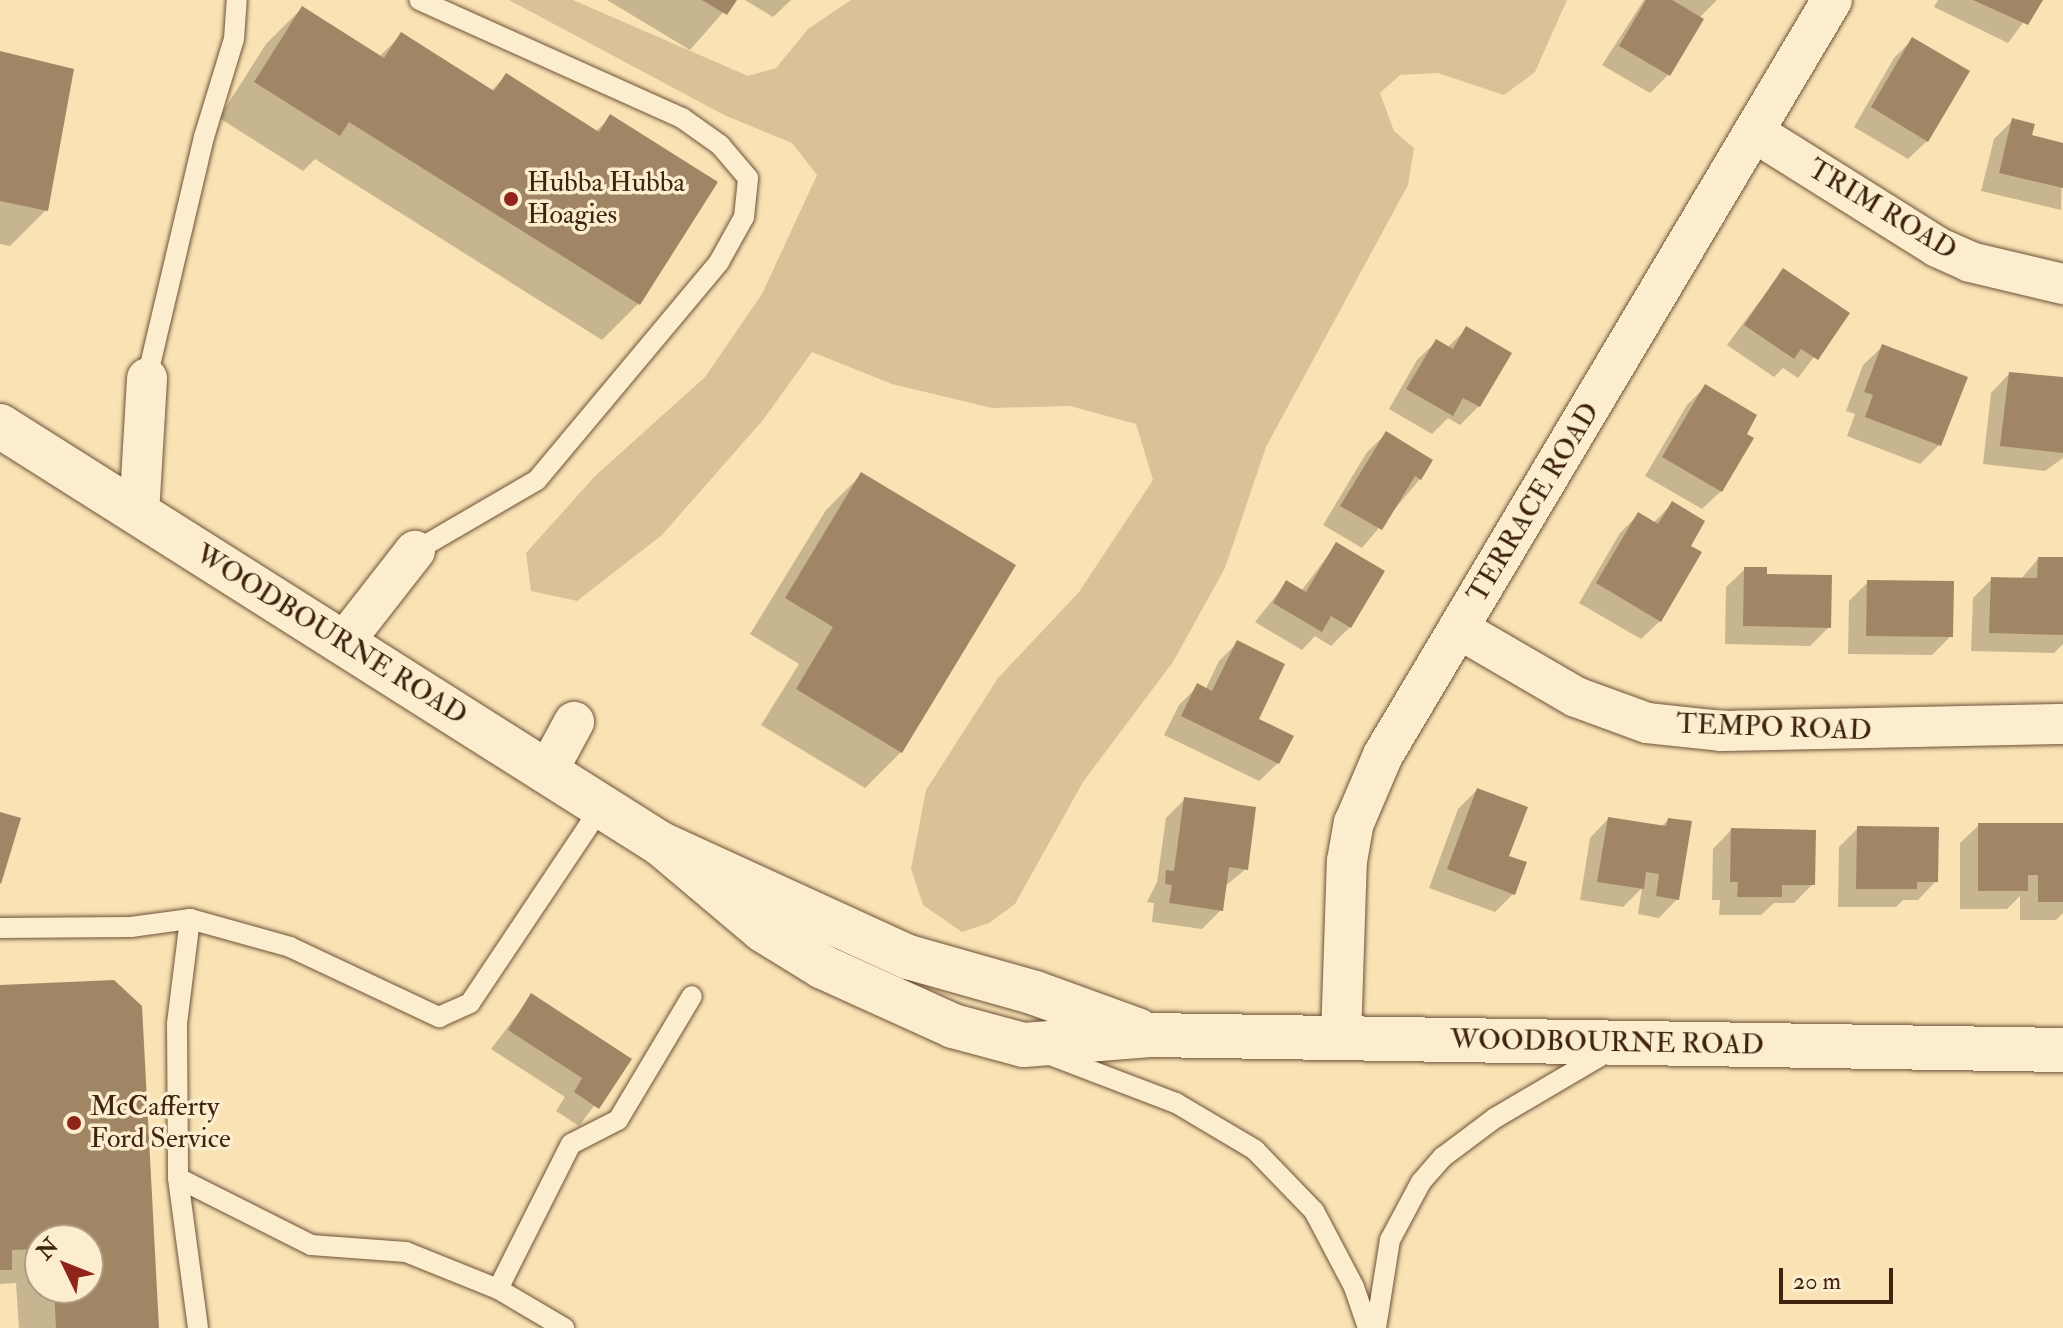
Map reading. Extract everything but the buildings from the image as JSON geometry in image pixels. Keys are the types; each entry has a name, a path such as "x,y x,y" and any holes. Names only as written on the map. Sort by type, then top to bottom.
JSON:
{"main road":[{"name":"WOODBOURNE ROAD","path":"0,426 661,844 908,957 1035,993 1150,1035"},
{"name":"WOODBOURNE ROAD","path":"661,844 763,930 823,967 953,1026 1024,1045 1150,1035 2063,1050"}],"street":[{"name":"TERRACE ROAD","path":"1341,1038 1342,900 1354,823 1383,755 1832,0"},
{"name":"TRIM ROAD","path":"1754,132 1937,247 1970,262 2063,284"},
{"path":"139,514 147,378"},
{"path":"343,643 415,551"},
{"name":"TEMPO ROAD","path":"1459,629 1576,697 1647,723 1751,731 2063,724"},
{"path":"547,772 574,722"}],"lane":[{"path":"147,378 204,137 234,39 237,0"},
{"path":"415,551 537,480 662,336 719,262 744,217 748,178 720,145 682,118 419,0"},
{"path":"0,928 131,927 190,919 290,947 439,1017 470,1003 601,807"},
{"path":"190,919 177,1024 178,1178 198,1328"},
{"path":"498,1289 571,1144 618,1120 692,996"},
{"path":"1376,1328 1390,1240 1421,1182 1443,1157 1495,1118 1623,1043"},
{"path":"1024,1045 1176,1103 1255,1150 1314,1211 1354,1287 1368,1328"},
{"path":"178,1178 311,1245 406,1252 498,1289 564,1328"}],"shaded area":[{"path":"509,0 573,0 748,76 776,68 808,29 851,0 1567,0 1535,72 1504,95 1438,73 1400,75 1380,93 1394,131 1414,148 1408,185 1266,447 1225,568 1173,662 1083,782 1015,904 989,923 962,932 923,905 911,869 926,790 998,678 1079,592 1153,480 1136,424 1070,406 992,408 892,384 812,352 763,420 662,535 577,601 531,591 526,553 595,476 705,377 762,294 817,175 792,143 724,115"}],"place":[{"name":"Hubba Hubba Hoagies","path":"511,199"},
{"name":"McCafferty Ford Service","path":"74,1123"}]}
